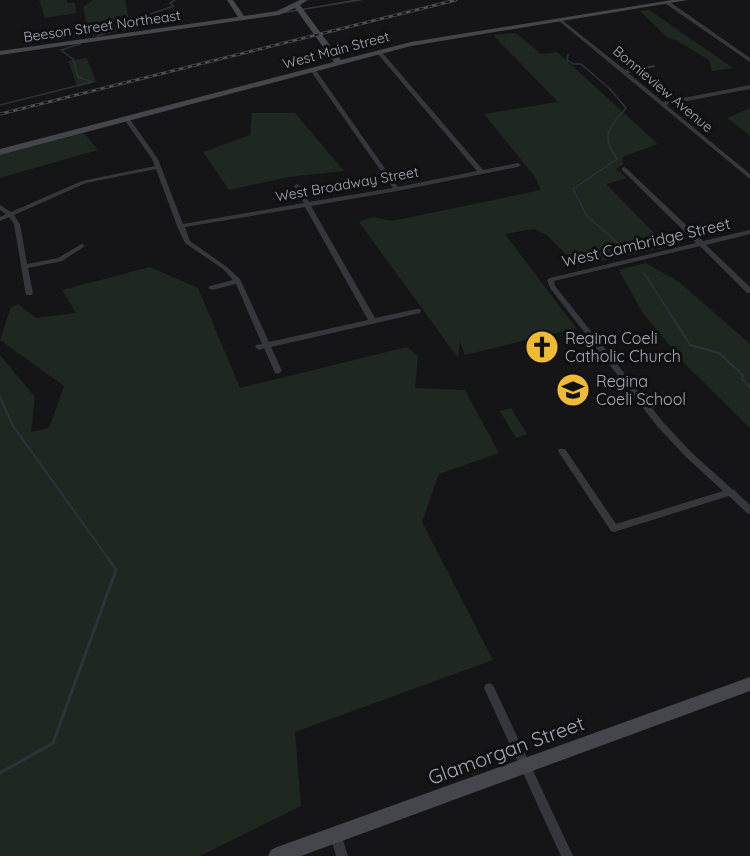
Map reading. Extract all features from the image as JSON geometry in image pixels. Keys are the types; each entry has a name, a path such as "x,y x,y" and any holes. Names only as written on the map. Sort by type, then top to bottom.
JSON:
{"street":[{"path":"230,0 242,18"},
{"name":"Beeson Street Northeast","path":"0,53 279,13 298,8 305,0"},
{"path":"339,63 298,8 362,0"},
{"name":"West Main Street","path":"0,152 424,42 685,0"},
{"path":"668,3 750,60"},
{"name":"Bonnieview Avenue","path":"561,20 750,177"},
{"path":"379,52 481,172"},
{"path":"624,72 653,66"},
{"path":"313,70 398,189"},
{"path":"662,104 750,87"},
{"path":"127,119 147,144 180,226 191,247 225,268 238,281 263,346 278,370"},
{"name":"West Broadway Street","path":"180,226 398,189 518,165"},
{"path":"0,219 84,182 158,167"},
{"path":"624,169 750,291"},
{"path":"297,186 373,322"},
{"path":"0,207 10,214 17,224 29,293"},
{"name":"West Cambridge Street","path":"732,492 688,454 660,424 552,286 550,280 750,232"},
{"path":"25,267 60,260 82,246"},
{"path":"212,288 238,281"},
{"path":"263,346 417,311"},
{"path":"562,451 614,528 732,492 750,510"},
{"name":"Glamorgan Street","path":"277,856 750,684"},
{"path":"489,688 567,856"},
{"path":"336,835 342,856"}],"shaded area":[{"path":"39,0 67,0 67,3 75,3 76,13 45,18"},
{"path":"93,0 125,0 131,29 93,36 87,26 83,7"},
{"path":"649,10 733,68 712,71 709,60 676,40 668,38 640,11"},
{"path":"516,33 541,54 557,52 658,144 622,157 623,164 616,169 627,178 606,184 668,247 577,266 547,235 534,229 505,234 576,328 465,355 460,341 458,358 359,222 372,217 392,221 541,190 535,177 484,114 558,102 493,35"},
{"path":"87,58 96,82 78,87 68,61"},
{"path":"750,108 750,136 727,118"},
{"path":"252,113 295,113 344,171 288,177 229,190 203,152 250,135"},
{"path":"84,133 98,150 0,178 0,155"},
{"path":"646,263 679,282 750,344 750,428 687,366 642,312 619,270"},
{"path":"150,267 198,288 240,388 407,347 418,356 415,388 465,390 499,453 439,474 422,522 493,660 295,732 301,806 200,856 0,856 0,355 35,397 31,432 49,428 64,386 0,340 11,307 18,304 36,318 76,313 62,290"},
{"path":"511,408 527,434 516,438 500,411"}],"waterway":[{"path":"97,36 142,22 150,14 174,6 170,3 175,0"},
{"path":"0,105 92,82 78,77 73,59 61,50 80,44"},
{"path":"568,55 567,60 573,64 581,64 610,89 626,108 609,132 609,144 617,159 573,189 587,216 626,250"},
{"path":"644,273 680,329"},
{"path":"679,327 690,345 719,353 743,375 742,379 750,387"},
{"path":"0,397 13,426 110,561"},
{"path":"0,773 53,743 116,570 109,560"}],"railway":[{"path":"0,114 456,0"}],"place":[{"name":"Regina Coeli Catholic Church","path":"542,347"},
{"name":"Regina Coeli School","path":"573,390"}]}
